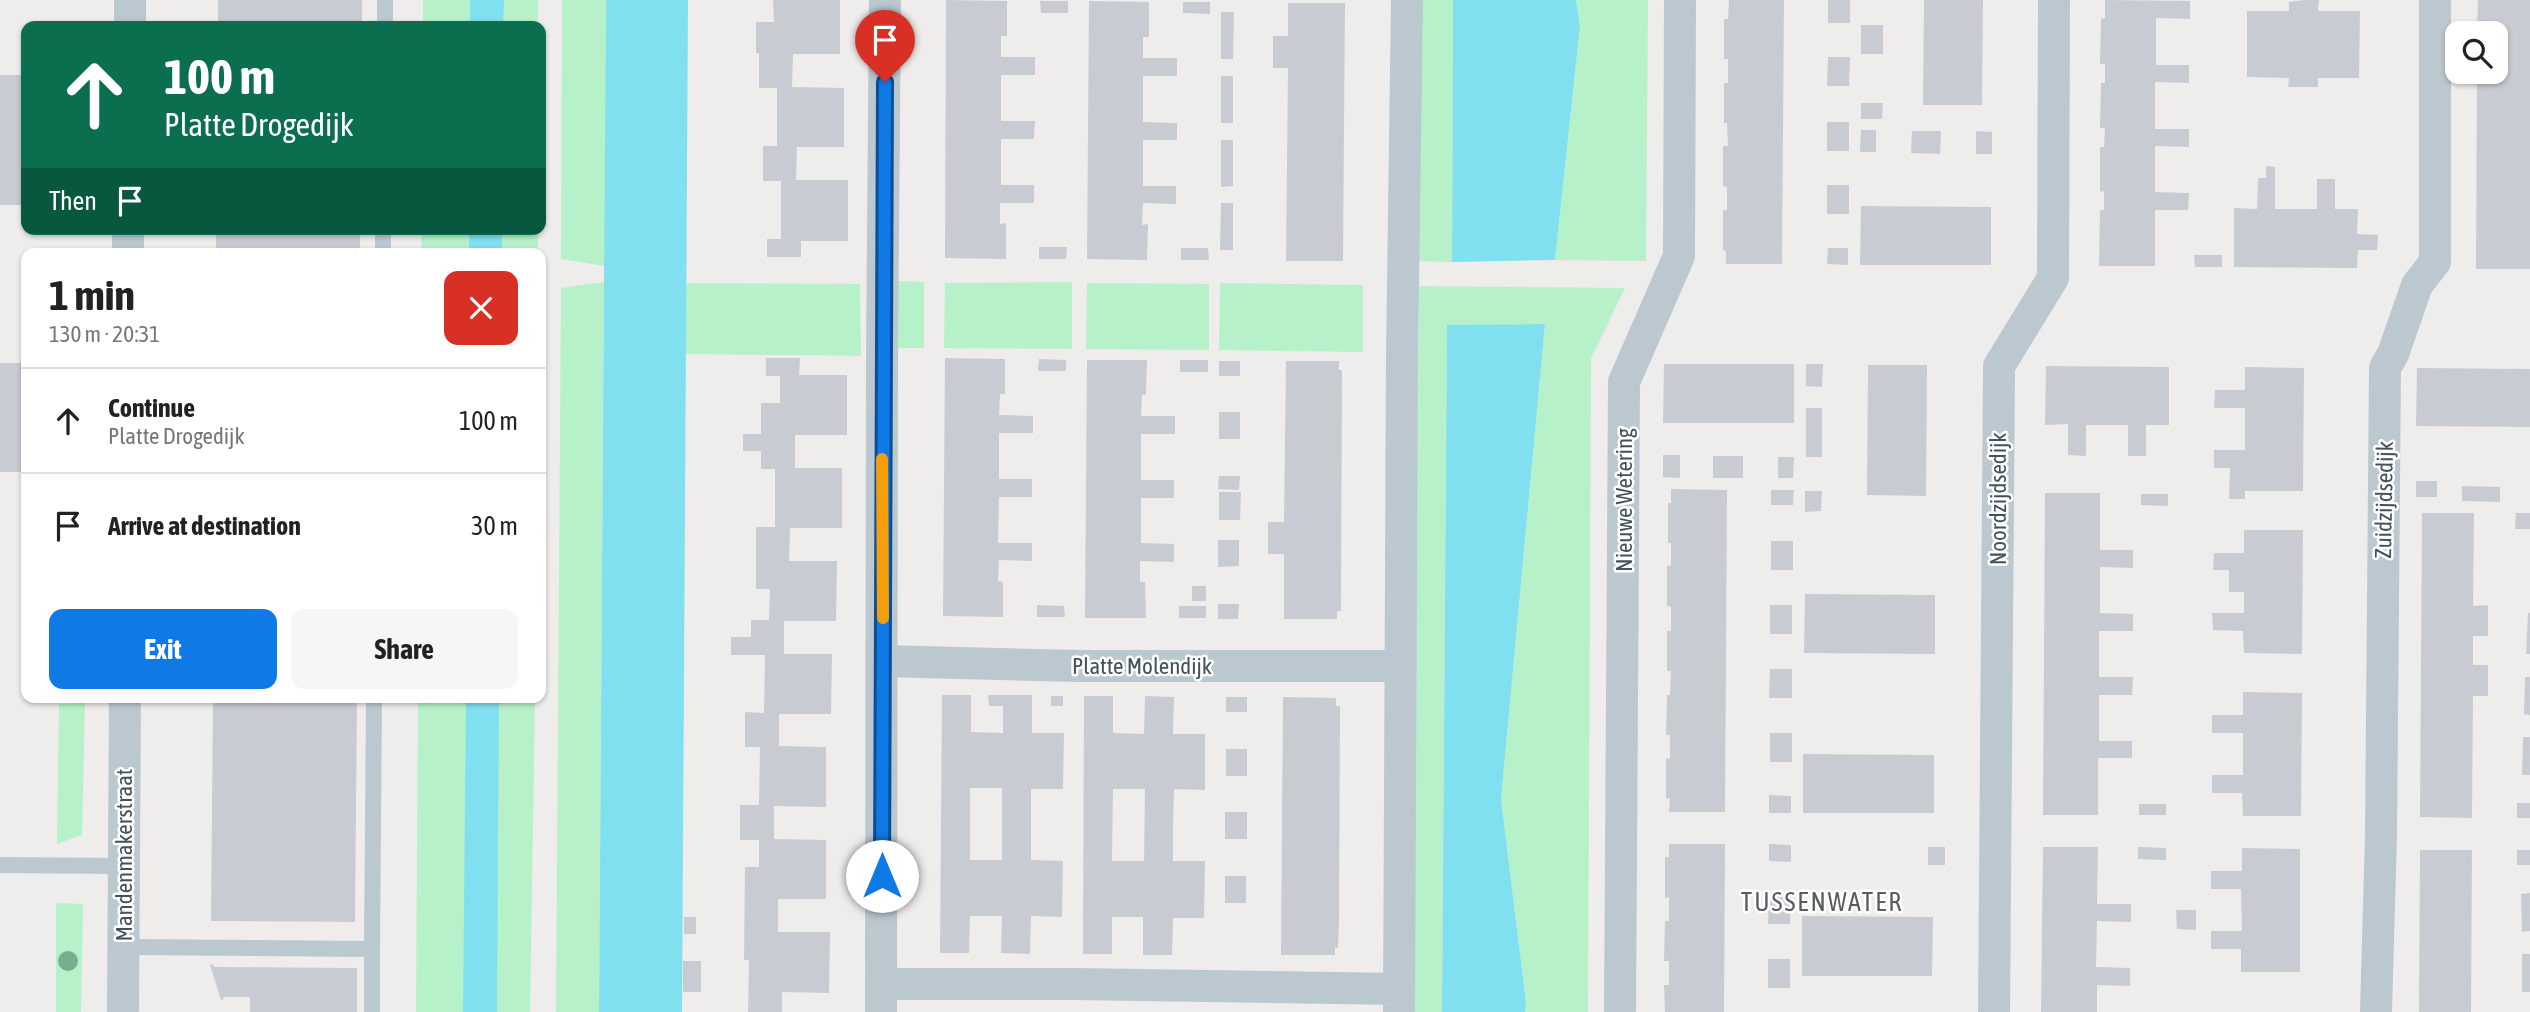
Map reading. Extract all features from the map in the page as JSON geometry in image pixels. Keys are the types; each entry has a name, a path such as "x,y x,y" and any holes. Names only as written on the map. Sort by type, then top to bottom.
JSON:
{"street":[{"path":"130,0 130,21"},
{"path":"885,0 881,998 1074,984 1399,1001 1407,0"},
{"name":"Nieuwe Wetering","path":"1620,1012 1624,382 1679,256 1680,0"},
{"name":"Noordzijdsedijk","path":"1994,1012 1999,366 2053,278 2054,0"},
{"name":"Zuidzijdsedijk","path":"2376,1012 2381,849 2385,368 2393,354 2417,285 2435,262 2435,0"},
{"name":"Platte Molendijk","path":"883,661 1078,666 1401,666"},
{"name":"Mandenmakerstraat","path":"123,1012 125,703"}],"lane":[{"path":"385,0 385,21"},
{"path":"372,1012 374,703"},
{"path":"0,865 124,866"},
{"path":"123,947 372,949"}],"green space":[{"path":"423,0 538,0 538,21 423,21"},
{"path":"562,0 606,0 605,266 561,259"},
{"path":"1419,0 1453,0 1452,262 1416,261"},
{"path":"1576,0 1648,0 1646,261 1555,260 1580,26"},
{"path":"422,235 538,235 538,248 421,248"},
{"path":"896,281 924,282 924,348 896,348"},
{"path":"604,282 599,1012 556,1012 561,288"},
{"path":"1072,282 1072,349 944,348 945,283"},
{"path":"685,283 860,284 861,356 686,354"},
{"path":"1087,283 1209,284 1209,350 1086,349"},
{"path":"1220,283 1363,285 1363,352 1219,350"},
{"path":"1419,286 1625,288 1591,358 1588,1012 1525,1012 1526,1002 1501,799 1545,324 1447,326 1442,1012 1412,1012"},
{"path":"85,703 82,835 57,844 59,704"},
{"path":"418,703 535,703 530,1012 416,1012"},
{"path":"56,903 83,904 81,1012 56,1012"}],"water":[{"path":"470,0 504,0 503,21 470,21"},
{"path":"606,0 688,0 682,1012 599,1012"},
{"path":"1453,0 1576,0 1580,26 1555,260 1452,262"},
{"path":"469,235 502,235 502,248 469,248"},
{"path":"1545,324 1501,799 1526,1002 1525,1012 1442,1012 1447,325"},
{"path":"466,703 499,703 497,1012 463,1012"}],"building":[{"path":"218,0 362,0 362,21 218,21"},
{"path":"773,0 840,0 840,54 793,54 792,87 844,88 844,147 797,147 796,180 848,180 848,241 801,241 801,257 767,257 767,239 781,239 781,181 763,181 763,146 777,146 777,88 759,88 756,22 774,22"},
{"path":"946,0 1007,1 1007,36 1001,36 1001,57 1035,57 1035,75 1001,75 1001,121 1035,121 1034,139 1001,139 1001,185 1034,185 1034,203 1000,203 1000,224 1006,223 1006,259 945,258"},
{"path":"1729,0 1784,0 1782,264 1726,264 1726,251 1723,250 1723,210 1727,210 1727,187 1723,186 1723,146 1728,146 1727,123 1724,123 1724,83 1728,83 1728,59 1724,59 1724,19 1728,19"},
{"path":"1828,0 1850,0 1850,23 1828,23"},
{"path":"1924,0 1983,0 1982,105 1923,105"},
{"path":"2105,0 2190,1 2190,19 2156,18 2156,65 2189,65 2189,83 2155,82 2155,129 2189,129 2189,147 2155,146 2155,192 2189,193 2188,210 2155,210 2155,266 2099,266 2100,210 2104,210 2104,191 2100,192 2100,147 2104,147 2105,128 2100,128 2101,83 2105,83 2105,64 2100,64 2101,19 2105,18"},
{"path":"2319,0 2318,11 2360,11 2359,78 2318,78 2318,87 2288,87 2289,78 2247,77 2247,11 2289,11 2289,2"},
{"path":"2478,0 2530,0 2530,269 2476,269 2477,84 2508,84 2508,21 2477,21"},
{"path":"1040,1 1068,1 1068,13 1041,13"},
{"path":"1089,1 1149,2 1149,37 1143,37 1143,58 1177,58 1177,76 1143,76 1143,122 1177,123 1177,140 1143,140 1143,186 1176,186 1176,204 1143,203 1142,225 1148,224 1147,260 1087,259"},
{"path":"1183,2 1210,2 1210,14 1183,13"},
{"path":"1288,3 1345,3 1343,261 1286,261 1288,68 1273,68 1273,36 1288,36"},
{"path":"1221,12 1234,12 1233,59 1221,59"},
{"path":"1861,25 1883,25 1883,54 1861,54"},
{"path":"1828,57 1850,57 1849,86 1827,86"},
{"path":"0,75 21,75 21,205 0,205"},
{"path":"1221,76 1233,76 1233,123 1221,123"},
{"path":"1861,103 1883,103 1882,119 1861,119"},
{"path":"1827,122 1849,122 1849,151 1827,151"},
{"path":"1861,130 1876,130 1876,152 1860,152"},
{"path":"1912,131 1941,131 1940,154 1911,153"},
{"path":"1976,131 1992,132 1992,154 1976,154"},
{"path":"1221,140 1233,140 1233,186 1221,187"},
{"path":"2266,166 2275,167 2275,209 2317,209 2317,179 2335,179 2335,209 2358,209 2357,234 2378,235 2377,250 2358,250 2357,268 2234,267 2234,208 2257,209 2258,178 2266,178"},
{"path":"1827,185 1849,185 1849,214 1827,214"},
{"path":"1221,203 1233,203 1233,250 1220,250"},
{"path":"1861,206 1991,207 1991,265 1860,265"},
{"path":"216,235 360,235 360,248 216,248"},
{"path":"1039,247 1067,247 1066,259 1039,259"},
{"path":"1181,248 1208,248 1209,260 1181,260"},
{"path":"1828,248 1848,248 1848,265 1827,264"},
{"path":"2194,255 2222,255 2222,267 2195,267"},
{"path":"766,358 800,358 799,375 847,375 847,435 795,435 795,468 842,468 842,528 790,528 789,561 837,561 836,621 784,621 784,654 832,654 831,714 779,714 779,746 826,747 826,807 774,806 774,839 826,840 826,899 778,899 778,932 830,932 829,993 782,992 782,1012 748,1012 749,960 744,960 745,867 759,867 759,840 740,840 740,805 759,805 760,747 745,747 745,712 764,713 765,655 731,655 731,637 751,637 751,620 769,620 770,589 756,589 756,527 775,527 775,469 761,469 761,451 743,451 743,434 761,434 761,403 780,403 780,376 766,376"},
{"path":"945,358 1005,359 1005,394 1000,394 999,415 1033,416 1033,433 999,433 999,479 1032,479 1032,497 999,497 998,543 1032,543 1032,561 999,560 998,581 1003,582 1003,617 943,616"},
{"path":"1039,359 1066,360 1066,371 1038,371"},
{"path":"1087,360 1147,360 1146,395 1142,395 1141,416 1175,416 1175,434 1141,434 1141,480 1174,480 1174,498 1141,498 1141,543 1174,544 1174,562 1140,561 1140,582 1145,582 1146,618 1085,618"},
{"path":"1180,360 1208,360 1208,372 1180,372"},
{"path":"1219,361 1240,361 1240,376 1219,376"},
{"path":"1286,361 1339,361 1339,370 1342,370 1341,611 1337,611 1337,619 1284,619 1284,554 1268,554 1268,522 1284,522"},
{"path":"0,363 21,363 21,472 0,472"},
{"path":"1664,364 1794,364 1794,423 1663,423"},
{"path":"1806,364 1823,364 1822,387 1806,386"},
{"path":"1868,365 1927,365 1926,496 1867,495"},
{"path":"2046,366 2169,367 2169,425 2146,425 2146,456 2128,456 2128,425 2086,425 2086,456 2068,455 2068,424 2045,425"},
{"path":"2245,367 2304,368 2303,491 2245,491 2245,499 2229,499 2230,468 2214,468 2214,450 2245,450 2245,408 2214,408 2215,390 2245,390"},
{"path":"2417,368 2530,369 2530,427 2416,426"},
{"path":"1806,408 1822,408 1822,457 1806,457"},
{"path":"1219,412 1240,412 1240,439 1219,439"},
{"path":"1663,455 1680,455 1680,478 1663,477"},
{"path":"1713,456 1743,456 1743,478 1713,478"},
{"path":"1778,457 1794,457 1793,478 1778,478"},
{"path":"1219,476 1240,476 1239,490 1218,489"},
{"path":"2416,481 2437,481 2437,497 2416,497"},
{"path":"2462,486 2500,487 2500,502 2462,501"},
{"path":"1671,489 1727,490 1725,812 1669,812 1670,798 1666,799 1666,758 1670,759 1670,735 1666,735 1667,695 1670,695 1671,671 1667,671 1667,631 1671,631 1671,607 1667,606 1667,566 1671,566 1668,503 1671,503"},
{"path":"1771,490 1794,490 1793,505 1771,505"},
{"path":"1805,491 1822,491 1821,511 1805,512"},
{"path":"1219,492 1241,492 1240,520 1219,520"},
{"path":"2045,493 2100,493 2100,550 2133,550 2133,568 2100,567 2100,613 2133,614 2133,631 2099,631 2099,677 2133,677 2132,695 2099,695 2099,741 2132,741 2132,758 2098,758 2098,815 2043,815"},
{"path":"2141,494 2168,494 2168,506 2141,505"},
{"path":"2422,513 2474,513 2473,606 2488,605 2488,636 2473,636 2473,665 2488,665 2488,696 2473,696 2472,818 2420,817"},
{"path":"2516,513 2530,513 2530,529 2515,529"},
{"path":"2244,530 2303,530 2302,654 2244,653 2243,631 2213,630 2212,613 2244,613 2244,592 2229,592 2229,570 2213,570 2214,553 2244,553"},
{"path":"1218,540 1239,540 1239,566 1218,567"},
{"path":"1771,541 1793,541 1793,570 1771,570"},
{"path":"1192,586 1206,586 1206,601 1192,601"},
{"path":"1805,594 1935,595 1935,654 1804,653"},
{"path":"1218,604 1239,604 1238,619 1218,619"},
{"path":"1037,605 1064,606 1065,617 1037,617"},
{"path":"1770,605 1792,605 1792,634 1770,634"},
{"path":"1179,606 1206,606 1206,618 1179,618"},
{"path":"2528,613 2530,654 2526,654"},
{"path":"1770,669 1792,669 1792,698 1769,698"},
{"path":"2525,677 2530,677 2530,715 2524,714"},
{"path":"2243,692 2302,693 2301,816 2243,816 2242,793 2212,793 2212,775 2243,775 2243,733 2212,733 2212,715 2243,715"},
{"path":"942,695 971,695 971,732 1003,733 1003,706 989,706 988,695 1032,695 1032,733 1064,733 1063,789 1031,789 1031,860 1063,861 1062,917 1031,916 1030,954 1001,953 1002,916 970,916 969,953 940,953","holes":["970,788 1002,788 1002,860 970,860"]},
{"path":"1051,696 1063,696 1063,706 1051,706"},
{"path":"1084,696 1113,696 1113,733 1144,734 1145,696 1174,697 1173,734 1205,734 1205,790 1174,789 1173,826 1173,861 1205,861 1204,918 1173,918 1172,955 1143,955 1143,917 1112,917 1112,954 1083,954","holes":["1113,789 1145,789 1144,861 1112,861"]},
{"path":"1226,697 1247,697 1247,712 1226,712"},
{"path":"1283,697 1336,698 1336,706 1340,706 1339,922 1338,948 1335,947 1335,955 1281,955"},
{"path":"213,703 357,703 355,922 211,921"},
{"path":"1770,733 1792,733 1792,762 1770,762"},
{"path":"2523,737 2530,737 2530,775 2522,775"},
{"path":"1226,749 1247,749 1247,776 1226,776"},
{"path":"1803,754 1934,755 1934,813 1803,813"},
{"path":"1769,795 1791,796 1791,813 1769,813"},
{"path":"2517,803 2530,803 2530,818 2517,818"},
{"path":"2139,804 2166,804 2166,815 2139,815"},
{"path":"1225,812 1247,812 1247,839 1225,839"},
{"path":"1669,844 1725,844 1724,1012 1665,1012 1664,985 1669,985 1669,961 1664,961 1665,921 1669,921 1669,897 1665,898 1665,857 1669,857"},
{"path":"1769,844 1791,845 1791,862 1769,861"},
{"path":"1928,847 1945,847 1945,865 1928,865"},
{"path":"2043,847 2098,847 2097,904 2131,904 2131,922 2097,921 2096,967 2130,968 2130,986 2097,985 2097,1012 2041,1012"},
{"path":"2138,847 2166,848 2166,860 2138,859"},
{"path":"2242,848 2300,849 2300,972 2241,972 2241,949 2211,949 2211,931 2242,931 2241,889 2211,889 2211,871 2242,871"},
{"path":"2420,850 2472,850 2471,1012 2419,1012"},
{"path":"2517,850 2530,850 2530,865 2517,865"},
{"path":"1225,876 1246,876 1246,903 1225,903"},
{"path":"2530,893 2530,931 2522,932 2521,894"},
{"path":"1769,895 1791,895 1790,924 1768,924"},
{"path":"2176,910 2196,910 2196,930 2177,929"},
{"path":"1802,916 1933,917 1932,976 1802,976"},
{"path":"684,917 696,917 696,934 684,934"},
{"path":"2522,954 2530,954 2530,992 2522,992"},
{"path":"1768,959 1790,959 1790,988 1768,988"},
{"path":"683,961 701,961 701,992 683,992"},
{"path":"213,964 214,967 357,968 357,1012 250,1012 250,997 223,997 221,1000 210,965"}],"slow traffic":[{"path":"882,459 883,618"}],"district":[{"name":"TUSSENWATER","path":"1822,902"}],"route":[{"path":"882,876 885,82"}]}
